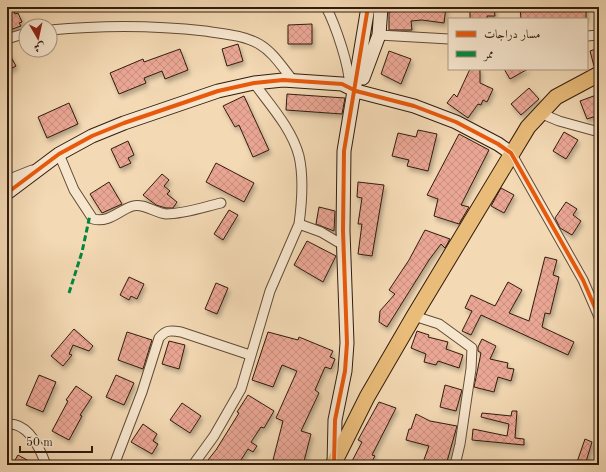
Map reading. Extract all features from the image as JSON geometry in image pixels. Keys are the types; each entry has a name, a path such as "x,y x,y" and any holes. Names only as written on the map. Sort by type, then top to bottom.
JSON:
{"main road":[{"path":"334,465 367,397 528,127 556,97 599,74"}],"street":[{"path":"326,7 332,17 352,89"},
{"path":"334,465 335,420 345,371 347,343 343,246 344,151 352,89 368,7"},
{"path":"352,89 365,73 378,35 381,7"},
{"path":"58,29 103,26 150,26 229,34 259,44 274,56 292,79"},
{"path":"378,35 448,39"},
{"path":"588,36 599,35"},
{"path":"7,39 18,36"},
{"path":"7,193 37,168 92,136 124,123 218,91 254,83 292,79 339,83 352,89 393,99 440,115 482,135 511,154 583,280 599,317"},
{"path":"192,465 214,436 241,389 270,291 299,224 302,181 299,156 290,135 254,83"},
{"path":"540,113 559,121 599,132"},
{"path":"59,154 74,190 93,218 108,219 133,206 140,205 159,213 166,214 193,210 221,203"},
{"path":"7,180 37,168"},
{"path":"299,224 321,232 343,246"},
{"path":"414,316 439,324 472,348 471,369 460,444 455,465"},
{"path":"114,465 142,392 159,338 165,332 170,330 181,332 250,356"},
{"path":"7,424 19,424 25,429 40,452 46,465"}],"building":[{"path":"7,7 12,7 15,14 18,13 20,18 18,18 18,27 7,31"},
{"path":"423,7 446,7 444,23 422,20 411,21 412,30 389,30 389,12 423,9"},
{"path":"481,7 494,7 495,16 487,16 487,18 470,18 470,10 481,9"},
{"path":"520,7 586,7 586,18 521,18"},
{"path":"312,24 312,44 288,44 288,25"},
{"path":"238,44 243,61 227,66 222,49"},
{"path":"599,48 599,65 594,66 590,51"},
{"path":"180,49 188,70 165,79 162,71 144,78 146,83 119,94 110,73 143,59 144,62"},
{"path":"7,50 16,66 7,71"},
{"path":"389,51 411,59 401,84 381,74"},
{"path":"470,70 480,70 480,83 493,89 487,102 483,100 481,105 478,104 468,118 447,103 454,94 457,97"},
{"path":"505,70 526,70 510,79"},
{"path":"529,88 539,99 521,115 511,104"},
{"path":"287,94 345,98 342,114 286,110"},
{"path":"599,94 599,115 587,119 580,101"},
{"path":"244,96 269,150 253,157 239,125 235,127 223,106"},
{"path":"69,103 78,124 47,138 38,117"},
{"path":"418,130 437,134 428,171 407,166 409,160 392,156 398,133 416,137"},
{"path":"564,132 578,140 566,159 553,151"},
{"path":"459,134 489,150 461,205 469,207 459,224 434,216 438,199 427,195"},
{"path":"128,141 134,155 128,158 131,163 120,168 111,149"},
{"path":"216,163 254,183 244,202 206,182"},
{"path":"162,174 169,180 164,186 170,191 167,194 177,202 173,208 166,208 156,205 143,195"},
{"path":"109,182 122,204 102,213 90,194"},
{"path":"358,182 384,185 372,256 358,254 362,224 358,224 362,198 357,197"},
{"path":"501,188 514,195 504,213 491,206"},
{"path":"566,202 577,209 573,215 581,221 572,235 560,228 555,218"},
{"path":"319,207 335,211 334,231 316,224"},
{"path":"229,210 238,215 223,240 214,234"},
{"path":"425,230 450,239 445,248 441,244 429,260 387,327 379,322 380,311 395,294 389,290 409,260"},
{"path":"307,241 336,256 323,282 294,265"},
{"path":"545,257 557,260 553,275 559,277 550,314 545,313 542,327 574,342 568,355 481,315 471,335 462,331 472,311 465,308 471,295 495,306 508,282 522,290 509,313 529,321"},
{"path":"129,277 144,284 137,299 131,296 129,300 120,295"},
{"path":"216,283 228,288 217,314 205,309"},
{"path":"74,329 93,346 89,351 73,345 69,354 72,355 63,366 51,356"},
{"path":"417,331 429,335 428,337 448,342 446,349 463,355 459,368 438,361 436,365 424,362 426,354 411,348"},
{"path":"127,332 152,340 143,369 118,360"},
{"path":"268,332 298,340 299,337 333,351 330,357 335,359 331,369 325,367 315,390 319,393 301,431 311,434 303,465 292,465 273,460 283,421 276,418 297,371 282,365 273,387 252,380"},
{"path":"482,339 496,346 490,359 508,363 507,368 514,369 511,381 498,377 494,392 474,387 481,353 478,351 478,347"},
{"path":"169,341 185,345 179,369 162,364"},
{"path":"39,375 56,382 43,412 26,405"},
{"path":"116,375 134,383 124,405 106,397"},
{"path":"445,385 462,390 456,411 440,407"},
{"path":"76,386 92,397 80,415 82,416 69,440 52,431 68,401 66,400"},
{"path":"248,395 274,411 264,428 261,427 251,442 257,446 253,452 248,449 236,465 204,465 216,450 239,413 237,412"},
{"path":"379,402 396,408 372,455 375,456 370,465 350,465 362,442 358,440"},
{"path":"182,403 201,416 190,433 170,420"},
{"path":"512,411 517,411 515,438 524,439 524,445 472,440 473,429 507,436 509,424 481,417 482,413 511,416"},
{"path":"416,414 430,421 457,426 446,465 422,465 429,446 406,440"},
{"path":"143,424 157,434 153,441 158,444 152,454 131,442"},
{"path":"585,439 592,442 585,465 576,465"},
{"path":"18,455 36,465 12,465"}],"marked path":[{"path":"69,293 82,252 90,215"}],"cycle path":[{"path":"334,465 335,420 345,371 347,343 343,231 344,151 368,7"},
{"path":"7,193 59,154 92,136 124,123 218,91 254,83 283,80 342,84 356,91 414,106 456,122 498,144 511,153 583,280 599,317"}]}
